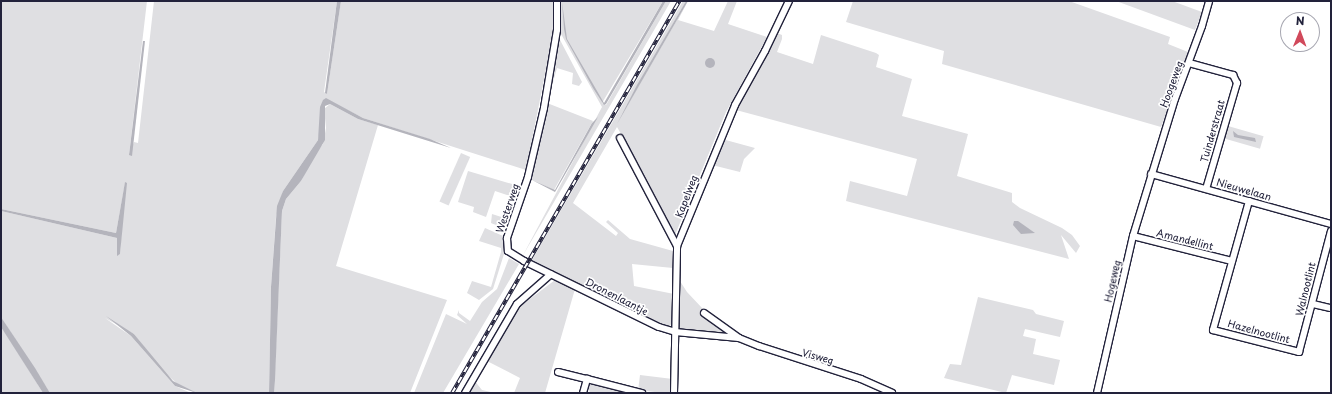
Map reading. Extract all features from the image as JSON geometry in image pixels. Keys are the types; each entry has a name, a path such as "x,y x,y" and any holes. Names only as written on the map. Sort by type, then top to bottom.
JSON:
{"street":[{"name":"Westerweg","path":"551,274 511,254 506,242 528,177 541,121 557,30 557,1"},
{"name":"Kapelweg","path":"674,393 677,246 723,130 780,22 789,1"},
{"name":"Hoogeweg","path":"1152,174 1209,1"},
{"name":"Tuinderstraat","path":"1189,63 1236,78 1237,83 1206,189"},
{"path":"620,138 677,246"},
{"name":"Nieuwelaan","path":"1152,174 1331,224"},
{"name":"Hogeweg","path":"1097,393 1133,236 1152,174"},
{"path":"1232,261 1249,202"},
{"name":"Walnootlint","path":"1299,352 1313,304 1331,231"},
{"name":"Amandellint","path":"1133,236 1232,261"},
{"name":"Hazelnootlint","path":"1232,261 1213,330 1299,352"},
{"name":"Dronenlaantje","path":"551,274 649,323 676,332"},
{"path":"465,393 517,304 551,274"},
{"path":"1313,304 1331,308"},
{"name":"Visweg","path":"704,313 739,338 795,359 861,379 892,393"},
{"name":"Visweg","path":"676,332 739,338"},
{"path":"558,372 642,393"},
{"path":"584,393 586,380"}],"shaded area":[{"path":"1,1 147,1 129,155 134,142 138,143 154,1 337,1 324,92 327,94 341,1 553,1 555,24 526,170 363,118 326,99 318,140 283,191 276,217 271,287 269,393 197,393 181,387 165,373 134,334 105,318 131,336 175,386 191,393 50,393 1,317 1,211 117,238 117,255 120,254 125,183 116,233 1,209"},
{"path":"337,1 341,1 327,94 325,93"},
{"path":"559,1 663,1 602,103 606,105 666,1 671,1 522,257 602,107 561,34"},
{"path":"663,1 666,1 606,104 604,105 566,39 562,2 567,39 604,103"},
{"path":"683,1 686,1 617,123 688,1 678,20 714,31 728,1 737,1 728,24 767,37 726,112 675,235 644,174 617,127 573,203 616,236 618,233 606,222 608,220 630,239 673,251 673,268 632,264 634,286 674,294 673,323 669,326 635,313 532,260"},
{"path":"686,1 688,1 617,124 637,85"},
{"path":"853,1 1069,1 1170,37 1168,44 1188,52 1161,127 942,64 944,51 846,22"},
{"path":"1116,1 1172,1 1202,12 1195,30"},
{"path":"777,33 782,35 782,39 777,52 813,64 821,35 876,53 879,55 876,67 912,79 902,116 968,134 957,176 1012,193 1012,202 1020,208 1062,228 1072,235 1080,246 1076,253 1061,235 1069,259 846,201 850,181 907,196 917,159 736,110"},
{"path":"559,38 582,82 579,86 572,84 573,73 557,68 550,93"},
{"path":"143,41 145,41 132,156 129,155"},
{"path":"708,58 712,58 715,63 712,68 708,68 705,65 705,61"},
{"path":"326,98 363,118 430,139 451,148 358,119 330,104 325,106 325,140 301,181 286,199 282,211 275,380 274,393 269,393 271,287 277,206 283,191 318,140 320,107 323,100"},
{"path":"547,103 593,121 554,190 530,179"},
{"path":"330,104 358,119 378,125 336,266 447,300 410,393 274,393 282,211 286,199 301,181 313,157 323,144 326,128 324,109"},
{"path":"598,117 555,192 532,180 555,190 592,123"},
{"path":"1228,126 1264,136 1260,149 1224,138"},
{"path":"1233,131 1238,135 1255,138 1256,142 1234,137"},
{"path":"722,139 755,148 744,159 740,172 712,165"},
{"path":"461,153 470,157 449,205 439,201"},
{"path":"468,171 522,187 519,199 495,191 486,217 473,212 474,207 458,202"},
{"path":"125,182 127,183 120,254 117,256 117,238 1,211 1,209 116,233"},
{"path":"492,214 511,220 508,226 503,228 491,223"},
{"path":"1014,221 1018,221 1035,233 1021,234 1013,225"},
{"path":"485,228 503,236 504,254 493,289 479,300 467,293 472,281 491,287 501,252 501,248 479,241"},
{"path":"509,258 519,264 443,393 414,393 446,314 467,324 457,315 459,310 459,313 470,321 482,302 497,289"},
{"path":"678,278 687,292 703,309 700,314 731,334 679,329"},
{"path":"555,280 575,289 545,393 514,393 520,378 487,361 518,308"},
{"path":"978,297 1033,310 1036,314 1064,321 1060,337 1025,329 1023,336 1036,339 1033,354 1060,360 1054,385 1012,375 1006,393 944,378 950,364 961,365"},
{"path":"106,316 134,334 173,381 197,393 175,386 131,336"},
{"path":"1,317 50,393 43,393 1,327"},
{"path":"1,327 7,335 43,393 1,393"},
{"path":"640,375 673,379 671,393 638,390"},
{"path":"474,380 482,390 495,393 467,393"},
{"path":"594,383 619,391 633,393 590,393 588,386"}],"railway":[{"path":"452,393 679,1"}]}
